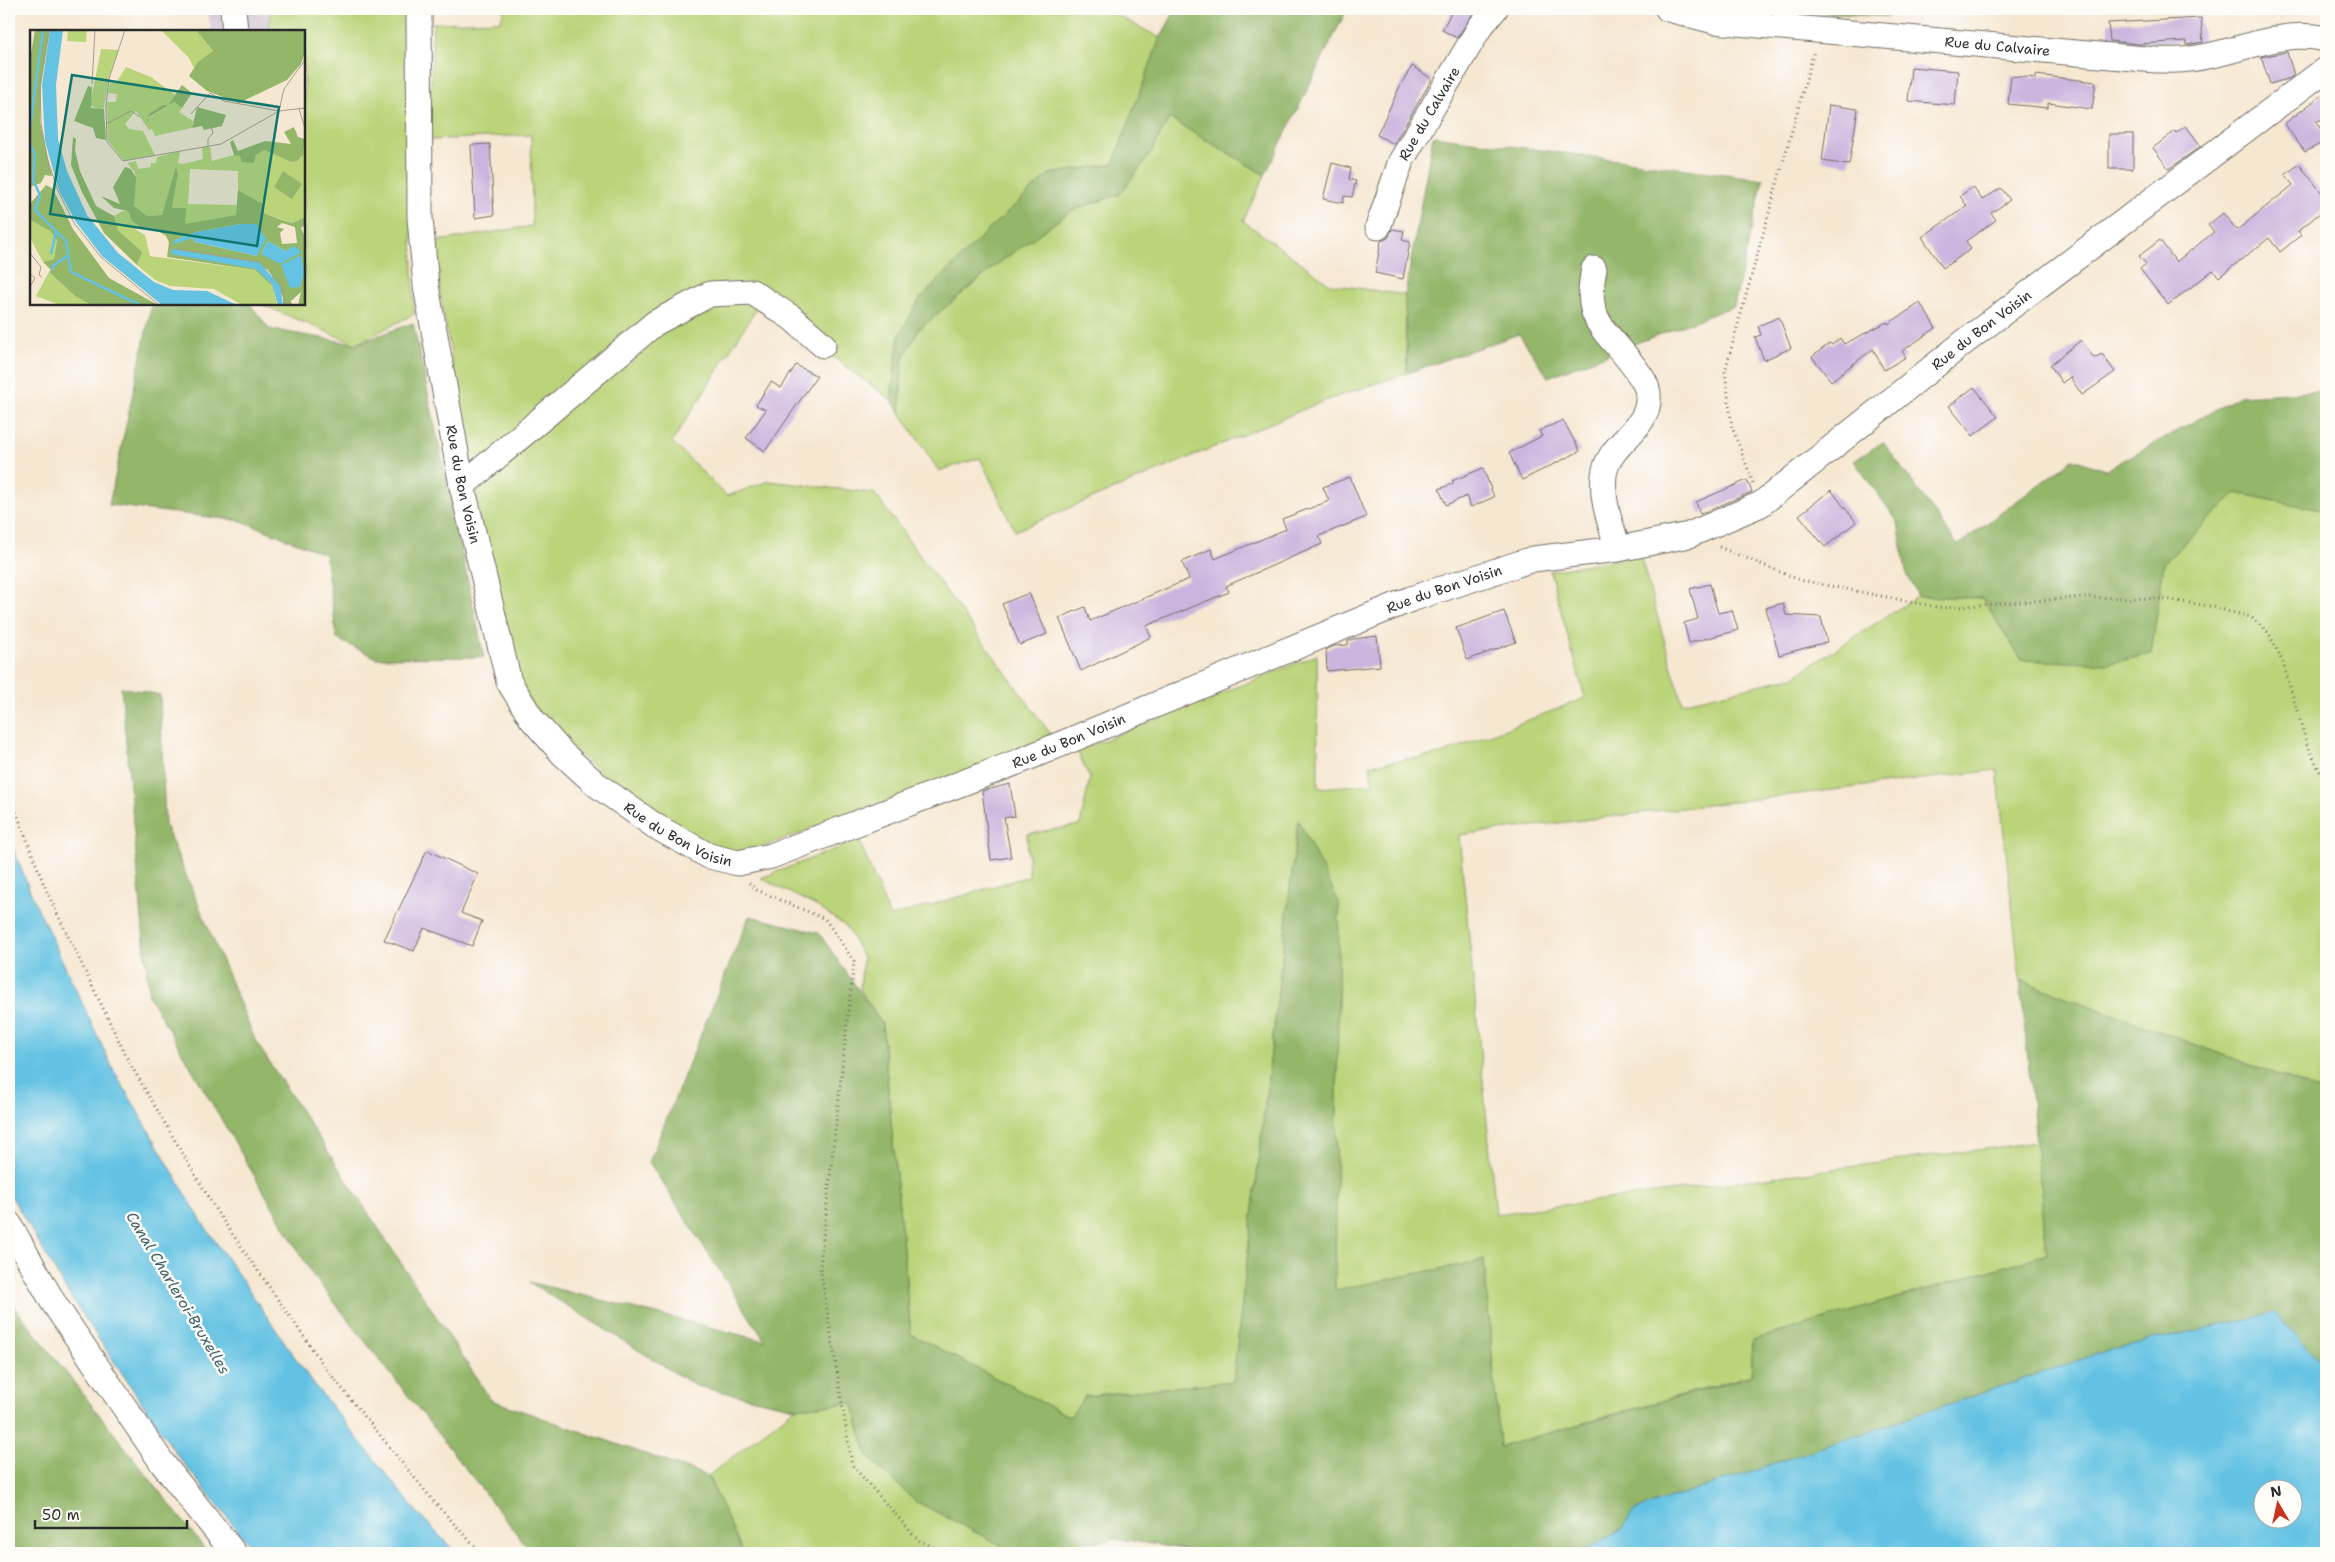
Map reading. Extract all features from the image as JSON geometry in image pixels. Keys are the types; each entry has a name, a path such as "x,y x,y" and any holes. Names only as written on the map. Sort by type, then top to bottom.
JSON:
{"street":[{"path":"233,9 235,30"},
{"name":"Rue du Bon Voisin","path":"419,9 420,218 424,267 462,486 509,682 532,719 563,754 597,785 648,821 709,856 738,863 771,856 1011,764 1411,600 1533,560 1618,549 1689,535 1761,504 1968,340 2326,69"},
{"name":"Rue du Calvaire","path":"1378,227 1401,161 1480,27 1495,9"},
{"name":"Rue du Calvaire","path":"1668,9 1714,21 2156,60 2191,59 2271,39 2309,35 2326,39"},
{"path":"1594,269 1592,302 1597,323 1632,363 1643,379 1648,393 1647,412 1636,428 1615,448 1604,473 1604,502 1618,549"},
{"path":"462,486 655,324 710,294 752,292 792,318 823,345"},
{"path":"9,1224 53,1302 163,1464 234,1553"}],"path":[{"path":"1761,504 1732,427 1725,371 1819,31"},
{"path":"1689,535 1800,580 1942,608 2085,596 2164,599 2209,606 2251,617 2269,633 2273,640 2283,663 2307,744 2326,785"},
{"path":"9,793 46,890 129,1062 217,1212 327,1370 435,1503 481,1553"},
{"path":"738,863 744,878 757,890 825,919 854,961 820,1266 852,1465 918,1540 946,1553"}],"shaded area":[{"path":"208,9 271,9 269,30 211,30"}],"green space":[{"path":"271,9 412,9 410,149 414,314 356,344 262,305 305,305 305,30 269,30"},
{"path":"504,9 1105,9 1168,42 1113,164 1049,174 899,336 891,400 829,354 757,308 672,442 727,496 769,481 874,493 1055,740 743,854 723,852 634,801 546,726 510,669 496,609 440,293 438,241 532,226 531,135 429,140 433,23 501,21"},
{"path":"1176,9 1347,9 1265,175 1169,118 1151,153 1120,194 1071,211 1000,262 919,329 902,361 900,413 891,400 899,336 919,300 990,228 1049,174 1113,164 1160,38"},
{"path":"1760,9 1900,9 1888,17"},
{"path":"1169,118 1265,175 1243,221 1330,284 1405,295 1407,373 1321,402 1015,531 980,458 939,471 900,413 902,361 919,329 1000,262 1071,211 1120,194 1151,153"},
{"path":"1433,136 1763,179 1734,306 1548,377 1519,334 1407,373 1405,295"},
{"path":"152,305 251,305 269,329 356,344 413,323 484,657 377,658 337,639 325,554 242,521 109,505"},
{"path":"2326,391 2326,511 2236,493 2164,563 2151,654 2107,664 2022,660 1982,598 1918,596 1906,572 1898,522 1854,461 1883,442 1958,545 2073,459 2106,470 2240,396"},
{"path":"2236,493 2326,511 2326,1140 2322,1134 2321,1091 2020,980 1997,770 1459,835 1496,1214 2037,1142 2047,1254 1753,1340 1751,1375 1500,1447 1484,1260 1335,1291 1339,903 1298,821 1233,1381 1086,1396 1070,1417 911,1334 882,1024 860,989 863,958 847,927 818,907 761,878 859,840 890,917 1029,876 1027,834 1080,825 1090,778 1077,751 1317,655 1318,788 1373,784 1370,765 1441,754 1585,698 1550,571 1640,555 1682,703 1793,677 1918,596 1982,598 2022,660 2151,654 2164,563"},
{"path":"121,687 160,695 165,825 256,1042 491,1400 708,1476 743,1553 532,1553 312,1274 149,996"},
{"path":"1298,820 1339,902 1335,1290 1484,1260 1500,1447 1751,1376 1753,1340 2047,1254 2020,980 2321,1091 2322,1134 2326,1140 2326,1367 2275,1314 2112,1349 1633,1511 1622,1530 1578,1553 1191,1553 1182,1549 1121,1539 1010,1550 915,1501 868,1456 852,1403 795,1408 696,1386 529,1282 765,1341 649,1162 749,916 819,933 882,1024 911,1334 1070,1417 1085,1396 1233,1381"},
{"path":"9,1300 208,1553 9,1553"},
{"path":"852,1403 868,1456 915,1501 1010,1550 1004,1553 743,1553 708,1476 795,1408"}],"water":[{"name":"Canal Charleroi-Bruxelles","path":"9,838 32,896 113,1069 202,1222 312,1382 416,1511 456,1553 256,1553 177,1455 68,1293 9,1192"},
{"path":"2275,1313 2326,1367 2326,1553 1578,1553 1622,1530 1633,1511 2112,1349"}],"building":[{"path":"1453,9 1476,9 1457,38 1442,30"},
{"path":"2201,18 2203,42 2186,45 2186,41 2139,44 2110,41 2108,23"},
{"path":"2287,52 2294,75 2270,84 2261,57"},
{"path":"1412,66 1432,79 1394,144 1377,135 1400,86"},
{"path":"1911,67 1958,71 1955,105 1908,101"},
{"path":"2036,75 2096,82 2092,109 2048,103 2048,108 2008,104 2011,76 2036,78"},
{"path":"2326,92 2326,117 2316,122 2326,137 2326,141 2305,152 2284,124"},
{"path":"1829,105 1858,109 1849,165 1822,161"},
{"path":"2186,126 2201,146 2169,169 2153,148 2175,131 2176,133"},
{"path":"2109,134 2133,134 2133,169 2109,169"},
{"path":"490,144 494,215 475,218 471,145"},
{"path":"1332,163 1351,168 1349,179 1356,181 1352,197 1344,196 1343,203 1323,199"},
{"path":"2299,164 2326,198 2326,208 2298,231 2301,235 2280,252 2269,238 2219,277 2213,270 2168,305 2140,269 2146,264 2139,256 2160,240 2176,262 2214,232 2208,225 2223,213 2237,230 2293,185 2285,175"},
{"path":"1973,187 1982,200 2001,188 2010,200 1991,213 1996,220 1966,241 1971,249 1943,268 1922,237 1967,206 1960,196"},
{"path":"1392,229 1404,231 1402,240 1410,242 1403,279 1375,273 1381,241 1388,238"},
{"path":"1920,303 1936,328 1902,351 1906,357 1884,370 1873,349 1831,381 1812,357 1840,338 1844,344 1887,322 1888,324"},
{"path":"1779,317 1791,348 1764,360 1755,337 1761,335 1758,326"},
{"path":"2081,340 2094,358 2102,354 2115,372 2082,395 2070,377 2062,383 2050,365"},
{"path":"796,365 817,376 765,451 746,438 766,410 756,405 771,382 781,388"},
{"path":"1974,387 1998,417 1973,436 1949,406"},
{"path":"1563,420 1580,451 1522,480 1509,453 1542,436 1539,431"},
{"path":"1483,468 1494,497 1471,507 1467,496 1446,505 1439,489 1454,483 1452,481"},
{"path":"1350,477 1366,517 1319,536 1322,544 1226,586 1229,592 1146,626 1151,637 1081,671 1059,618 1085,607 1090,621 1189,579 1182,562 1211,549 1215,559 1286,529 1282,519 1329,501 1323,487"},
{"path":"1747,480 1752,492 1700,514 1696,502"},
{"path":"1831,490 1856,522 1825,547 1799,515"},
{"path":"1710,584 1718,613 1732,610 1738,630 1689,643 1684,623 1698,619 1690,589"},
{"path":"1029,593 1047,634 1020,645 1002,604"},
{"path":"1783,603 1786,615 1821,617 1827,642 1779,655 1766,608"},
{"path":"1504,611 1516,642 1467,660 1456,628"},
{"path":"1377,636 1380,666 1327,671 1326,650 1334,646 1348,645 1348,641 1353,639"},
{"path":"1010,784 1015,816 1004,818 1011,857 991,860 982,791"},
{"path":"427,850 478,874 461,913 482,921 472,946 424,928 414,951 384,940"}]}
